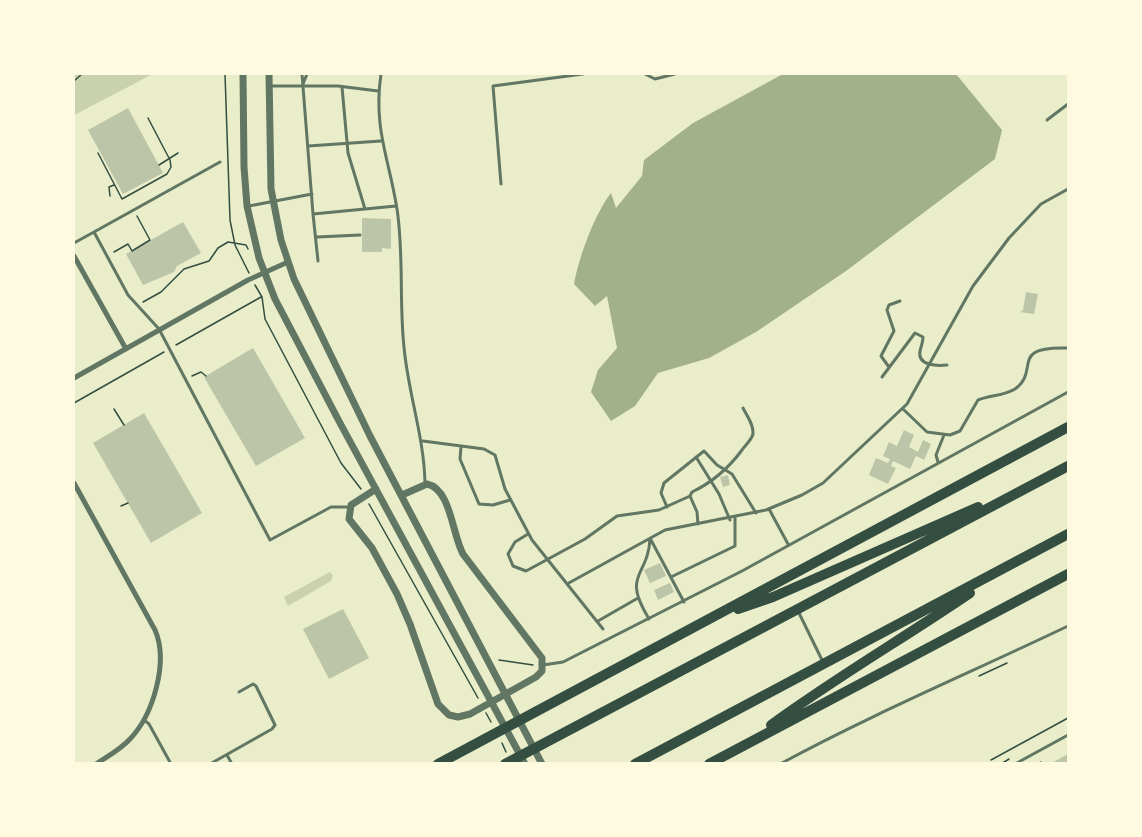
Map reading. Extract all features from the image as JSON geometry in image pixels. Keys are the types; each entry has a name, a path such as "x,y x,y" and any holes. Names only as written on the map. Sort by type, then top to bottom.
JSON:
{"highway":[{"path":"1039,443 1068,421"},
{"path":"438,764 1068,427"},
{"path":"505,764 1068,466"},
{"path":"714,617 773,597 1050,476"},
{"path":"635,764 1068,534"},
{"path":"744,745 817,692 876,657 1014,564"},
{"path":"709,764 1068,574"},
{"path":"1031,594 1068,584"}],"street":[{"path":"243,74 243,161 247,206 264,271 280,309 525,764"},
{"path":"269,74 273,201 288,262 326,348 542,764"},
{"path":"74,256 126,349"},
{"path":"74,378 264,271 288,262"},
{"path":"74,483 160,643 158,674 143,719 125,744 96,764"},
{"path":"376,489 359,498 349,507 349,519 372,548 403,606 438,704 445,713 455,717 470,714 530,682 540,674 543,665 541,654 466,560 455,537 442,493 435,487 425,485 402,495"}],"lane":[{"path":"302,74 318,261"},
{"path":"303,86 307,74"},
{"path":"381,74 378,91 381,141 396,206 404,348 423,441 425,485"},
{"path":"501,184 493,86 583,74"},
{"path":"645,74 655,80 675,74"},
{"path":"269,86 342,87 378,91"},
{"path":"342,87 347,144 365,209"},
{"path":"1047,120 1068,104"},
{"path":"308,146 381,141"},
{"path":"74,243 220,162"},
{"path":"567,584 673,528 730,520 756,513 802,495 823,483 903,409 962,305 993,258 1037,208 1068,189"},
{"path":"247,206 312,194"},
{"path":"314,214 396,206"},
{"path":"96,231 128,295 159,329 270,540 331,507 349,507"},
{"path":"316,238 360,235"},
{"path":"889,367 881,356 894,330 887,310 889,305 900,301"},
{"path":"882,377 913,334 918,332 922,334 923,340 920,358 930,365 947,365"},
{"path":"903,409 927,432 944,435 960,431 978,400 1010,391 1018,386 1028,361 1040,350 1050,347 1068,348"},
{"path":"543,665 562,663 684,602 1068,392"},
{"path":"529,534 515,542 510,548 509,563 526,571 546,558 585,539 617,516 649,512 667,507 690,496 692,492 711,483 715,476 726,469 753,435 751,423 743,408"},
{"path":"938,462 936,455 944,435"},
{"path":"423,441 484,449 495,455 510,500 529,534 603,629"},
{"path":"461,447 460,459 479,504 493,505 510,500"},
{"path":"667,507 662,486 704,451 717,465 732,474 756,513"},
{"path":"696,457 725,504 730,520"},
{"path":"690,496 697,512 698,524"},
{"path":"769,509 788,544"},
{"path":"671,577 735,546 735,518"},
{"path":"651,539 684,602"},
{"path":"649,619 638,598 637,577 648,555 651,539"},
{"path":"598,621 638,598"},
{"path":"797,609 824,663"},
{"path":"780,764 858,722 998,661 1068,626"},
{"path":"210,764 272,729 275,725 256,686 253,684 239,692"},
{"path":"143,719 149,724 171,764"},
{"path":"1015,764 1068,735"},
{"path":"227,754 232,764"}],"path":[{"path":"74,81 82,74"},
{"path":"225,74 227,171 233,241 246,268"},
{"path":"98,153 122,199 168,174 171,167 170,158 148,118"},
{"path":"159,165 178,153"},
{"path":"110,196 109,188 115,184"},
{"path":"112,253 128,244 132,251 150,240 138,218"},
{"path":"143,302 161,292 184,269 209,261 218,248 233,241 246,245 248,250"},
{"path":"168,276 171,281"},
{"path":"176,345 262,297 268,325 341,463 357,480"},
{"path":"74,403 164,352"},
{"path":"192,376 201,372 206,376"},
{"path":"114,409 124,425"},
{"path":"121,506 128,503"},
{"path":"370,508 476,693"},
{"path":"499,660 518,664 543,665"},
{"path":"991,760 1068,718"},
{"path":"1001,764 1010,759"}],"shaded area":[{"path":"74,74 153,74 74,115"},
{"path":"783,74 956,74 1002,130 995,159 846,271 756,332 709,358 658,373 635,406 611,421 591,392 598,370 617,348 607,296 595,306 574,284 583,249 593,224 611,193 616,208 642,176 644,160 693,123"},
{"path":"330,572 333,576 331,581 288,606 284,597"}],"building":[{"path":"128,108 163,173 123,194 88,130"},
{"path":"362,218 391,219 391,249 382,248 382,252 362,252"},
{"path":"183,222 201,253 177,266 174,272 143,285 126,254"},
{"path":"1026,292 1038,294 1034,314 1020,312 1023,310"},
{"path":"253,348 305,438 256,466 204,377"},
{"path":"144,413 202,513 151,543 93,443"},
{"path":"904,430 914,435 909,447 918,452 923,440 931,444 924,460 916,456 910,469 893,461 891,466 896,468 888,484 869,475 876,458 888,463 890,459 883,456 889,442 897,446"},
{"path":"728,475 730,485 723,487 720,477"},
{"path":"660,563 666,576 650,583 644,570"},
{"path":"670,583 674,592 658,600 654,590"},
{"path":"343,609 369,658 329,679 303,629"},
{"path":"1068,754 1068,764 1050,764"}]}
